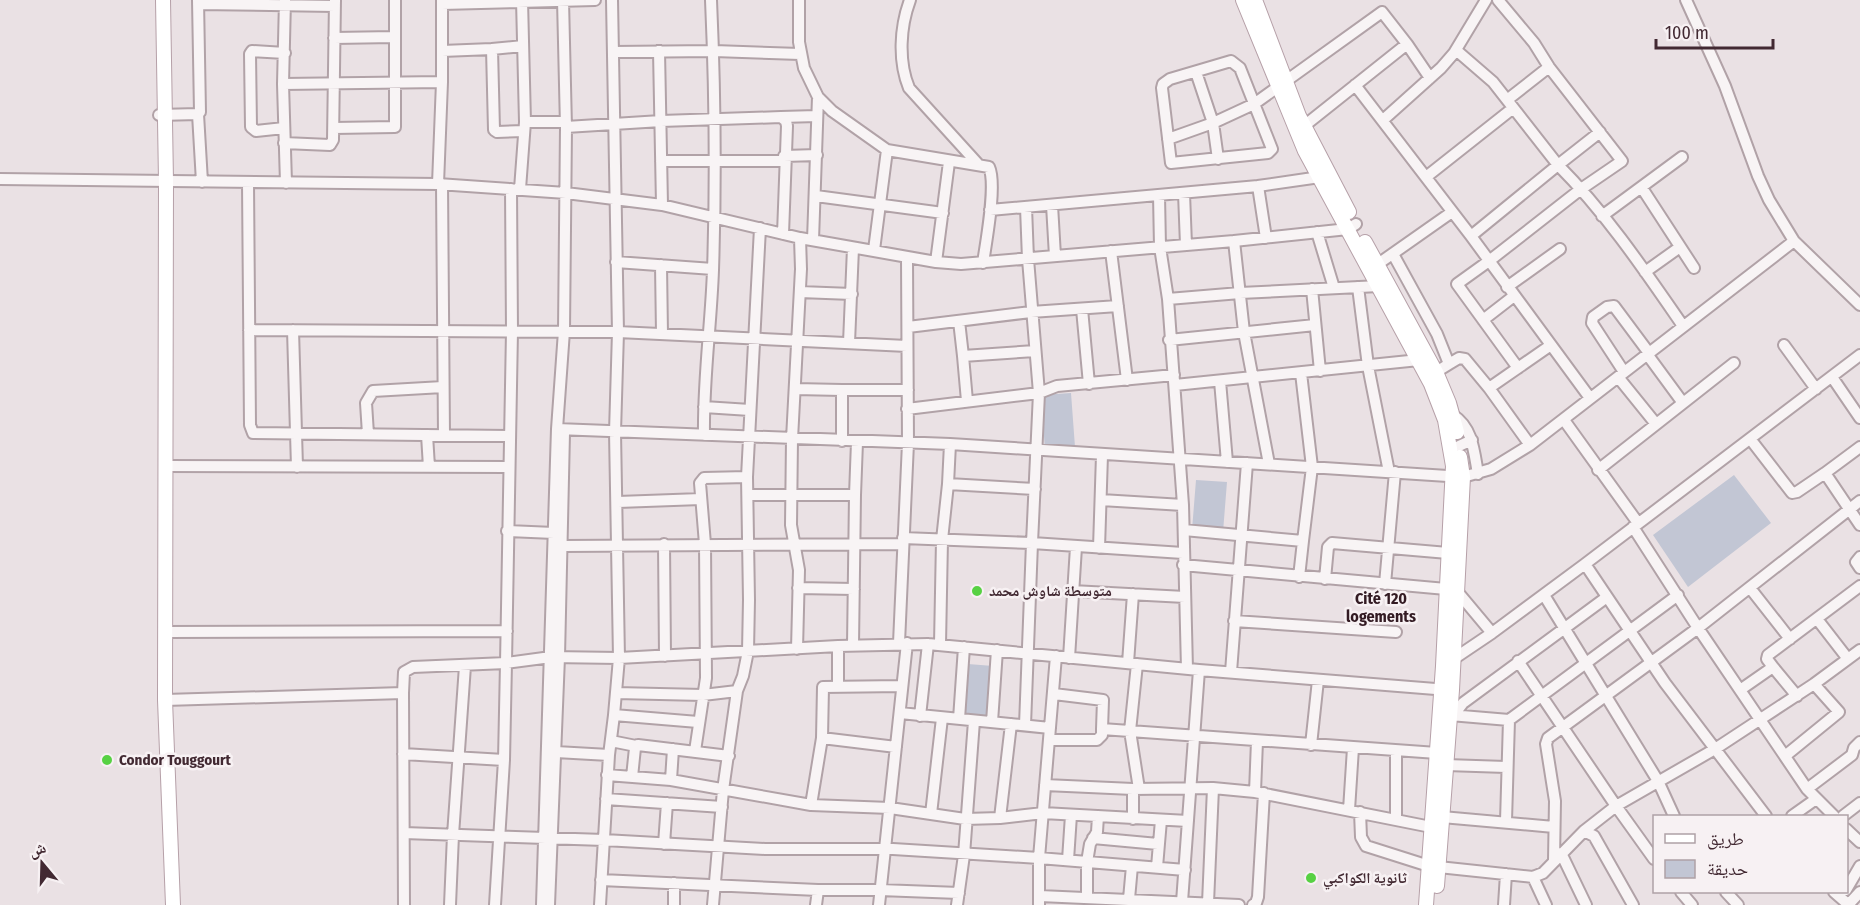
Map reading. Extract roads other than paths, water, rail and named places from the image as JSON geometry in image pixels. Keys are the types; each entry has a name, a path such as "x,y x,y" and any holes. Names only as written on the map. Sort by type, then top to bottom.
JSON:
{"main road":[{"path":"157,0 162,115"},
{"path":"163,0 165,700 173,905"},
{"path":"1250,1 1320,177 1378,264 1436,372 1465,443 1448,553 1451,589"},
{"path":"1300,130 1352,226 1379,286 1440,404 1458,477 1446,690 1437,753 1431,827 1435,905"},
{"path":"163,181 160,690 168,905"},
{"path":"1426,905 1442,817 1452,715 1446,690"}],"street":[{"path":"334,128 395,127 394,0"},
{"path":"444,435 440,184 442,2 595,0"},
{"path":"601,905 607,775 619,658 615,432 618,332 612,0"},
{"path":"704,435 715,217 714,51 711,0"},
{"path":"799,0 800,54 809,81 818,97 832,111 887,150 989,167 992,173 990,210 983,263"},
{"path":"910,0 902,38 906,80 915,96 978,164"},
{"path":"1383,120 1430,78 1456,50 1486,0"},
{"path":"1498,0 1622,161 1581,189 1457,284 1518,368"},
{"path":"1686,0 1721,76 1769,200 1794,241 1860,305"},
{"path":"542,905 556,753 555,533 561,430 566,193 563,1"},
{"path":"202,182 198,114 200,112 198,2 335,3 333,140 330,145 284,143"},
{"path":"285,2 286,183"},
{"path":"495,905 504,760 507,531 516,189 525,126 522,2"},
{"path":"1168,139 1213,123 1254,104 1382,12 1430,78"},
{"path":"334,38 394,37"},
{"path":"1300,130 1407,44"},
{"path":"442,51 523,46"},
{"path":"492,49 494,130 497,132 525,126 818,116"},
{"path":"1456,50 1487,75 1558,165 1581,189 1683,326"},
{"path":"284,128 256,131 251,127 250,54 252,51 285,52"},
{"path":"659,51 662,205"},
{"path":"613,52 714,51 800,54"},
{"path":"1231,61 1240,68 1254,104 1272,149 1268,153 1171,163 1162,88 1163,84 1170,79 1231,61"},
{"path":"1426,177 1510,105 1549,67"},
{"path":"1196,72 1213,123 1218,159"},
{"path":"284,84 442,82"},
{"path":"1355,85 1471,236 1590,398"},
{"path":"813,240 818,97"},
{"path":"162,115 198,114"},
{"path":"781,117 786,121 787,126 784,158 783,234"},
{"path":"1471,236 1600,132"},
{"path":"874,250 887,150"},
{"path":"661,162 715,162 817,155"},
{"path":"1602,216 1682,157"},
{"path":"936,262 949,162"},
{"path":"990,210 1258,186 1320,177"},
{"path":"0,179 440,184 566,193 662,205 800,238 936,262 983,263 1266,238 1352,226"},
{"path":"248,183 250,430 255,434 509,436"},
{"path":"1258,186 1266,238"},
{"path":"1642,188 1694,268"},
{"path":"1184,193 1186,245"},
{"path":"1159,195 1160,247 1168,299 1169,340 1180,458 1185,597 1193,669 1193,736 1182,902"},
{"path":"816,196 943,213"},
{"path":"1052,205 1055,256"},
{"path":"1025,725 1039,393 1026,207"},
{"path":"1378,264 1452,212"},
{"path":"713,905 723,790 737,691 743,676 748,651 747,477 760,228"},
{"path":"1317,232 1334,288"},
{"path":"797,649 799,570 791,525 800,238"},
{"path":"1234,241 1244,332 1269,464"},
{"path":"561,430 950,444 1458,477 1478,474 1511,458 1564,420 1794,241"},
{"path":"1645,272 1680,247"},
{"path":"849,343 853,248"},
{"path":"1507,287 1560,249"},
{"path":"1111,251 1126,380"},
{"path":"1393,254 1437,334 1449,364"},
{"path":"879,905 902,686 902,541 908,443 907,258"},
{"path":"616,262 713,269"},
{"path":"662,265 662,334"},
{"path":"1168,299 1379,286"},
{"path":"1395,296 1411,286"},
{"path":"1358,287 1368,366 1392,472 1385,584"},
{"path":"1312,289 1320,372"},
{"path":"800,292 852,294"},
{"path":"1483,320 1514,296"},
{"path":"908,327 1032,312 1119,306"},
{"path":"1656,424 1621,374 1592,323 1593,317 1614,306 1683,403"},
{"path":"1082,309 1089,384"},
{"path":"959,321 967,401"},
{"path":"1169,340 1316,325"},
{"path":"249,330 618,332 907,346"},
{"path":"293,330 297,467"},
{"path":"1489,387 1551,345"},
{"path":"1784,345 1816,389"},
{"path":"963,356 1035,351"},
{"path":"1448,663 1544,595 1860,355"},
{"path":"1436,372 1459,358 1465,359 1489,387 1530,445"},
{"path":"908,409 1039,393 1057,386 1126,380 1220,381 1419,360"},
{"path":"1598,470 1734,363"},
{"path":"1299,577 1312,467 1301,373"},
{"path":"1832,377 1860,418"},
{"path":"1220,381 1227,462"},
{"path":"368,434 366,403 373,391 443,387"},
{"path":"795,389 908,390"},
{"path":"842,390 842,441"},
{"path":"704,407 750,410"},
{"path":"1564,420 1635,525 1698,628 1740,690 1808,789 1833,815"},
{"path":"549,905 548,839 555,657 563,546 561,430"},
{"path":"427,435 429,467"},
{"path":"1751,440 1792,493 1797,492 1860,447"},
{"path":"853,645 857,442"},
{"path":"1465,443 1478,474"},
{"path":"940,644 942,540 950,444"},
{"path":"1099,548 1102,455"},
{"path":"1231,672 1247,463"},
{"path":"165,466 509,467"},
{"path":"1825,473 1860,525"},
{"path":"695,751 706,678 705,544 700,483 704,478 747,477"},
{"path":"948,484 1035,489"},
{"path":"748,495 855,495"},
{"path":"618,502 701,499"},
{"path":"1101,500 1183,505"},
{"path":"1586,905 1558,856 1554,827 1554,782 1546,744 1548,738 1698,628 1860,501"},
{"path":"1184,530 1303,541"},
{"path":"507,531 555,533"},
{"path":"563,546 793,545 942,540 1032,543 1183,553"},
{"path":"1325,579 1328,547 1332,543 1448,553"},
{"path":"664,544 665,656"},
{"path":"1069,658 1076,547"},
{"path":"1860,557 1856,562 1860,568"},
{"path":"1585,564 1651,663 1765,815"},
{"path":"1183,565 1238,572 1451,589 1492,633"},
{"path":"1797,696 1767,659 1768,655 1860,586"},
{"path":"798,588 854,589"},
{"path":"1750,588 1790,639"},
{"path":"1072,591 1185,597"},
{"path":"1133,594 1130,731 1136,789 1133,819"},
{"path":"1544,595 1658,781 1674,815"},
{"path":"1452,715 1509,720 1678,595"},
{"path":"1452,715 1518,661 1607,597"},
{"path":"1817,619 1848,660"},
{"path":"1234,621 1396,632"},
{"path":"165,632 507,631"},
{"path":"404,905 402,693 404,672 413,667 465,666 555,657 619,658 903,643 940,644 1132,664 1446,690"},
{"path":"920,716 928,644"},
{"path":"838,646 838,686"},
{"path":"958,719 964,647"},
{"path":"992,722 997,650"},
{"path":"1360,812 1361,837 1366,846 1434,867 1533,877 1543,873 1584,831 1616,806 1715,749 1797,696 1860,650"},
{"path":"1056,656 1039,858 1040,900 1087,897 1239,905"},
{"path":"1518,661 1653,859"},
{"path":"450,905 465,666"},
{"path":"1740,690 1773,667"},
{"path":"1311,745 1318,680"},
{"path":"1785,756 1839,712 1814,684"},
{"path":"811,805 822,738 823,687 902,686"},
{"path":"616,693 703,695 737,691"},
{"path":"165,700 402,693"},
{"path":"1049,740 1097,740 1102,735 1102,700 1054,694"},
{"path":"900,713 1050,728"},
{"path":"614,715 698,722"},
{"path":"931,814 942,718"},
{"path":"1506,821 1509,720"},
{"path":"957,905 964,855 974,721"},
{"path":"1000,818 1011,724"},
{"path":"1102,729 1437,753"},
{"path":"822,738 896,747"},
{"path":"611,741 636,746 729,756"},
{"path":"1253,905 1258,897 1260,792 1257,741"},
{"path":"1808,789 1852,755 1854,748 1860,742"},
{"path":"632,777 636,746"},
{"path":"1348,810 1353,748"},
{"path":"670,780 673,749"},
{"path":"1396,751 1396,819"},
{"path":"556,753 609,755"},
{"path":"403,754 504,760"},
{"path":"1446,765 1506,767"},
{"path":"607,775 670,780 811,805 890,808 965,819 1043,813 1188,821"},
{"path":"683,804 685,783"},
{"path":"1045,785 1136,789 1213,788 1260,792 1431,827"},
{"path":"1208,903 1213,788"},
{"path":"606,799 722,807"},
{"path":"1793,815 1816,799"},
{"path":"664,844 667,803"},
{"path":"1844,815 1860,803"},
{"path":"1068,861 1071,815"},
{"path":"1087,897 1087,862 1090,844 1097,832 1098,816"},
{"path":"1442,817 1554,827"},
{"path":"1157,867 1161,820"},
{"path":"1584,831 1594,836 1633,905"},
{"path":"1848,831 1860,842"},
{"path":"404,833 604,840 765,849 885,849 1185,870"},
{"path":"1093,838 1158,844"},
{"path":"1129,899 1132,866"},
{"path":"1848,889 1860,866"},
{"path":"1504,905 1506,874"},
{"path":"1533,877 1546,905"},
{"path":"601,880 818,890 959,893"},
{"path":"674,883 674,905"},
{"path":"816,905 818,890"},
{"path":"1844,897 1860,892"},
{"path":"1683,893 1692,905"},
{"path":"1728,893 1738,905"}],"place":[{"name":"متوسطة شاوش محمد","path":"977,591"},
{"name":"Condor Touggourt","path":"107,760"},
{"name":"ثانوية الكواكبي","path":"1311,878"}],"district":[{"name":"Cité 120 logements","path":"1381,607"}]}
